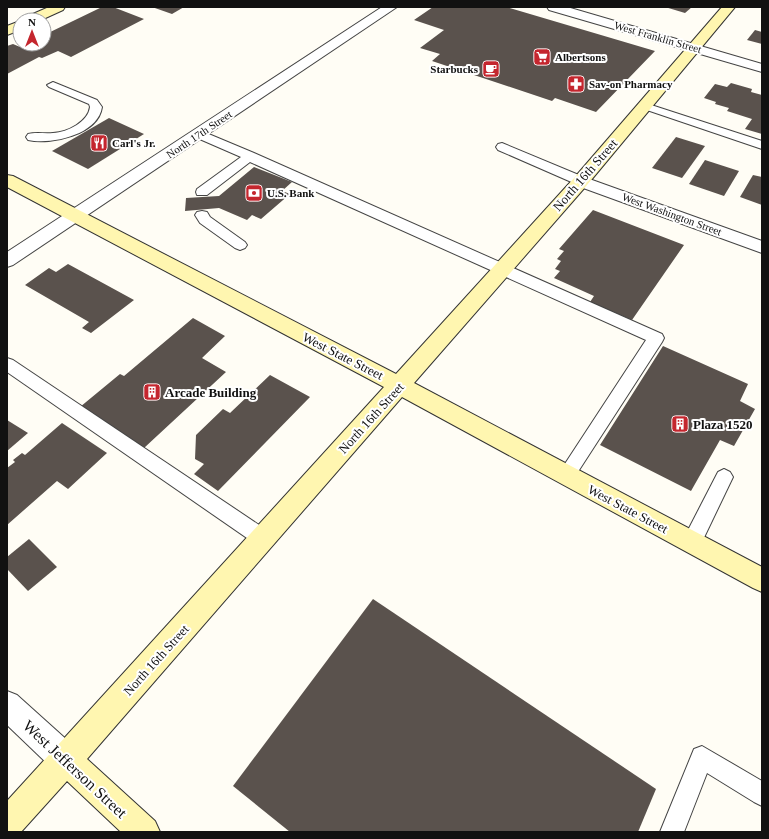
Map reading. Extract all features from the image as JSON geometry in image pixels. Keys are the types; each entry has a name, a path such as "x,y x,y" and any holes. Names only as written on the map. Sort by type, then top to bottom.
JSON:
{"main road":[{"path":"48,12 59,7"},
{"name":"North 16th Street","path":"7,824 400,386 581,181 729,7"},
{"name":"West State Street","path":"7,180 400,386 762,580"},
{"name":"West Jefferson Street","path":"66,760 144,832"}],"street":[{"name":"North 17th Street","path":"7,261 391,7"},
{"name":"West Franklin Street","path":"553,7 762,68"},
{"name":"West Washington Street","path":"581,181 762,247"},
{"name":"West Jefferson Street","path":"7,705 66,760"}],"lane":[{"path":"32,137 58,137 68,135 90,121 94,116 96,106 93,102 54,85"},
{"path":"645,106 762,145"},
{"path":"199,134 656,338 566,476"},
{"path":"502,147 581,181"},
{"path":"202,192 250,156"},
{"path":"202,215 205,220 240,245"},
{"path":"7,364 264,539"},
{"path":"692,542 724,477"},
{"path":"672,832 702,757 762,794"}],"building":[{"path":"102,7 113,7 144,19 71,57 58,51 42,58 39,57 7,74 7,46 12,44 12,52 52,52 52,31"},
{"path":"152,7 184,7 172,14"},
{"name":"Albertsons","path":"433,7 506,7 655,51 596,112 555,98 552,101 432,61 440,54 420,48 444,30 414,20"},
{"path":"665,7 692,7 685,13"},
{"path":"755,30 762,32 762,44 747,40"},
{"path":"731,83 752,89 751,92 762,95 762,134 745,129 752,119 727,111 729,108 715,104 716,102 704,98 715,84 727,87"},
{"name":"Carl's Jr.","path":"109,118 144,134 88,169 52,151"},
{"path":"676,137 705,146 682,178 652,168"},
{"path":"705,160 739,171 724,196 689,184"},
{"name":"U.S. Bank","path":"254,167 292,182 282,191 290,194 261,219 252,215 247,220 219,208 185,211 186,198 219,196"},
{"path":"753,175 762,177 762,205 740,197"},
{"path":"593,210 684,245 632,320 590,302 594,296 554,278 560,271 555,269 561,261 557,259 564,251 559,249"},
{"path":"68,264 134,300 91,333 82,328 89,322 25,285 49,268 56,272"},
{"name":"Arcade Building","path":"193,318 225,336 202,358 226,372 144,448 80,407 120,374 124,376"},
{"name":"Plaza 1520","path":"663,346 748,384 740,401 755,409 734,446 720,440 691,491 600,445"},
{"path":"270,375 310,397 218,491 194,474 204,464 195,459 196,435 223,409 230,413"},
{"path":"7,420 28,433 7,451"},
{"path":"62,423 107,453 68,489 57,481 7,525 7,468 15,462 13,460 22,453 25,455"},
{"path":"29,539 57,567 28,591 7,569 7,557"},
{"path":"373,599 656,789 638,832 290,832 233,786"}],"place":[{"name":"Albertsons","path":"542,57"},
{"name":"Starbucks","path":"491,69"},
{"name":"Sav-on Pharmacy","path":"576,84"},
{"name":"Carl's Jr.","path":"99,143"},
{"name":"U.S. Bank","path":"254,193"},
{"name":"Arcade Building","path":"152,392"},
{"name":"Plaza 1520","path":"680,424"}]}
